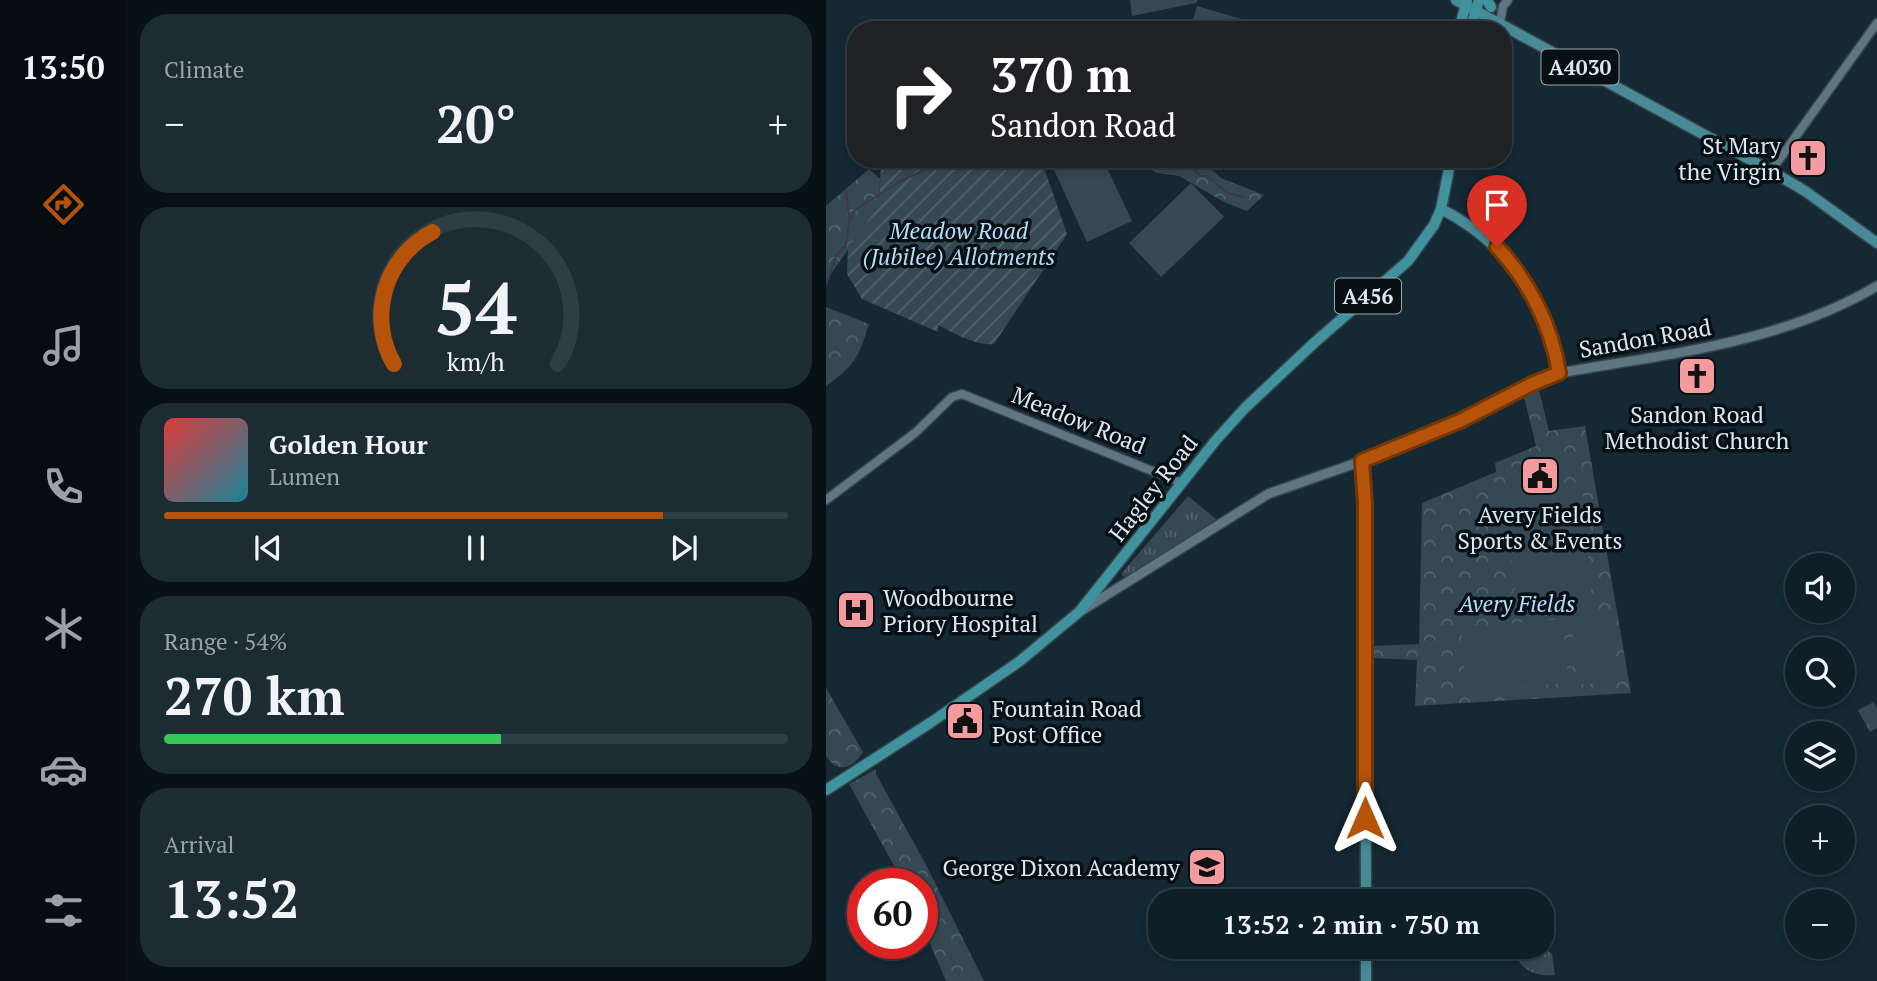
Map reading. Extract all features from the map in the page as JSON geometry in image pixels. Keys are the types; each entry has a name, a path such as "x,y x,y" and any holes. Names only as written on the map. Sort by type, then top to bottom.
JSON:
{"highway":[{"path":"1461,21 1466,3"},
{"path":"1473,21 1478,3"},
{"name":"Hagley Road","path":"826,790 1020,661 1079,612 1182,482 1245,408 1408,261 1434,225 1441,209 1449,168"}],"main road":[{"path":"1456,0 1478,3"},
{"name":"A4030","path":"1478,3 1489,4 1506,21"},
{"name":"A4030","path":"1478,3 1504,21"},
{"name":"A4030","path":"1512,25 1532,40"},
{"name":"A4030","path":"1512,26 1628,95 1771,171 1877,243"},
{"path":"1441,209 1486,237 1522,277 1539,308 1559,373"},
{"name":"Sandon Road","path":"1079,612 1268,494 1362,461 1460,421 1532,384 1559,373 1742,340 1795,324 1861,296 1877,286"},
{"path":"1362,461 1365,504 1366,889"},
{"path":"1102,585 1124,585"},
{"path":"1366,959 1366,981"}],"street":[{"path":"1501,17 1503,6 1508,0"},
{"path":"1771,171 1877,23"},
{"name":"Meadow Road","path":"826,500 915,433 952,397 962,394 1182,482"}],"green space":[{"path":"1130,0 1198,0 1196,3 1132,16"},
{"path":"1197,6 1248,21 1193,21"},
{"name":"Meadow Road (Jubilee) Allotments","path":"881,168 1044,168 1067,234 994,344 987,344 972,341 938,325 938,332 862,299 847,274 848,249 879,205"},
{"path":"1107,168 1132,221 1087,242 1054,170"},
{"path":"1148,168 1210,168 1221,178 1264,195 1247,211 1224,202 1179,176 1157,173"},
{"path":"869,169 880,179 879,205 826,281 826,206"},
{"path":"1191,183 1224,217 1161,277 1129,243"},
{"path":"826,307 869,324 854,360 826,386"},
{"name":"Avery Fields","path":"1539,390 1549,431 1585,426 1631,693 1415,706 1417,660 1372,658 1373,646 1419,644 1422,503 1496,472 1495,463 1536,446 1524,397"},
{"path":"1582,484 1592,599 1516,605 1506,490"},
{"path":"1188,496 1216,519 1215,522 1125,578 1121,574"},
{"path":"1611,617 1617,682 1577,685 1572,620"},
{"path":"1563,619 1568,683 1467,692 1461,628"},
{"path":"826,688 863,752 855,762 845,767 835,766 826,756"},
{"path":"1874,702 1877,708 1877,728 1870,732 1858,710"},
{"path":"876,769 876,774 928,868 895,868 849,784"},
{"path":"938,889 984,981 946,981 937,959"},
{"path":"1518,959 1553,959 1555,975 1535,974"}],"waterway":[{"path":"826,285 836,256 846,245 849,223 855,210 899,182 929,168"},
{"path":"1193,168 1227,193 1244,197"},
{"path":"846,189 849,220"}],"place":[{"name":"St Mary the Virgin","path":"1808,158"},
{"name":"Sandon Road Methodist Church","path":"1697,376"},
{"name":"Avery Fields Sports & Events","path":"1540,476"},
{"name":"Woodbourne Priory Hospital","path":"856,610"},
{"name":"Fountain Road Post Office","path":"965,721"},
{"name":"George Dixon Academy","path":"1207,867"}],"route":[{"path":"1365,818 1365,504 1362,461 1460,421 1559,373 1539,308 1522,277 1497,247"}]}
